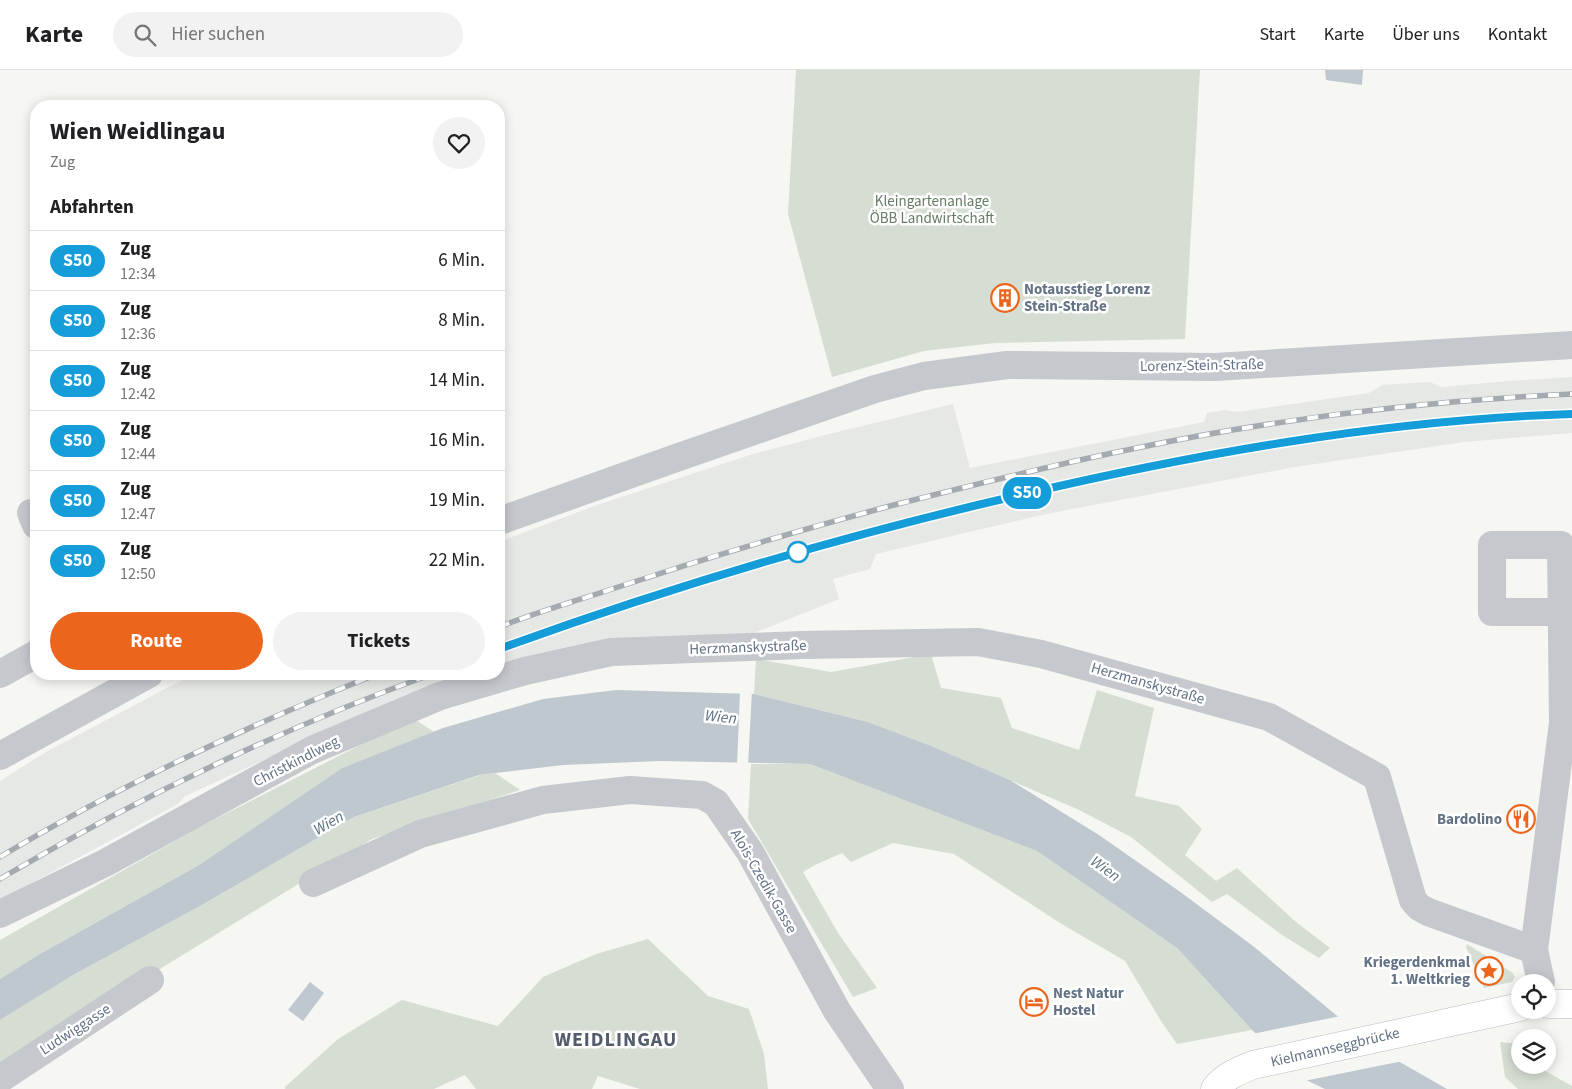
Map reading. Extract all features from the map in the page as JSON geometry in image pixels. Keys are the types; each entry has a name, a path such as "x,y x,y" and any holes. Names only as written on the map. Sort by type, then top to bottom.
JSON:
{"main road":[{"path":"1556,1004 1572,1004"},
{"name":"Kielmannseggbrücke","path":"1215,1089 1226,1077 1253,1066 1511,1009"}],"street":[{"name":"Lorenz-Stein-Straße","path":"505,519 875,389 924,376 1007,365 1215,367 1572,345"},
{"path":"1539,974 1534,950 1563,723 1561,612"},
{"name":"Herzmanskystraße","path":"610,652 821,644 978,642 1041,654 1269,717 1377,777 1408,889 1419,907 1448,921 1534,950"},
{"name":"Christkindlweg","path":"505,677 610,652"},
{"path":"0,674 30,657"},
{"path":"0,756 130,680"},
{"name":"Christkindlweg","path":"0,914 105,863 312,750 440,696 494,680"},
{"name":"Alois-Czedik-Gasse","path":"313,883 420,834 543,800 630,790 702,795 716,803 750,852 837,1012 890,1089"},
{"name":"Ludwiggasse","path":"0,1078 150,980"}],"shaded area":[{"path":"1572,377 1572,433 1464,442 1295,467 1046,514 876,554 870,569 833,579 839,599 744,637 505,669 505,540 597,505 750,455 953,404 970,468 1204,422 1207,413 1225,410 1237,412 1369,393 1382,385 1430,382 1441,387"},
{"path":"184,680 464,680 315,737 185,796 178,804 0,900 0,781 46,752"}],"green space":[{"name":"Kleingartenanlage ÖBB Landwirtschaft","path":"796,70 1200,70 1185,339 995,343 924,351 832,377 788,214"},
{"path":"931,654 941,688 1001,698 1012,728 1079,750 1097,690 1154,708 1135,796 1179,806 1202,829 1185,855 1216,881 1237,868 1296,922 1330,948 1319,958 1282,935 1227,894 1212,902 1131,837 1079,810 934,747 868,722 754,694 756,659 831,672"},
{"path":"413,718 434,732 342,768 199,865 38,955 0,979 0,940 198,828"},
{"path":"751,764 810,764 1037,851 1177,948 1252,1030 1177,1044 1125,961 1060,923 954,854 893,843 851,862 842,853 803,872 838,933 877,988 853,997 748,819"},
{"path":"495,773 520,790 372,839 0,1067 0,1020 75,974 200,906 354,817 480,775"},
{"path":"648,939 708,996 749,1009 764,1054 768,1089 640,1089 598,1076 592,1089 476,1089 465,1075 434,1089 285,1089 338,1039 402,1000 498,1026 543,977 596,954"},
{"path":"1467,944 1513,973 1511,974 1511,982 1484,988 1466,947"},
{"path":"1500,1042 1511,1043 1511,1074 1551,1074 1572,1086 1572,1089 1518,1089 1505,1077"}],"water":[{"path":"1325,70 1363,70 1362,85 1326,80"},
{"name":"Wien","path":"616,690 754,694 868,722 934,747 1010,780 1099,835 1179,891 1253,946 1336,1015 1398,1061 1447,1089 1325,1089 1306,1080 1252,1030 1177,948 1037,851 810,764 660,761 563,765 479,775 354,817 200,906 75,974 0,1020 0,979 38,955 199,865 342,768 443,728 543,699"},
{"path":"310,982 324,993 303,1021 288,1010"}],"pier":[{"path":"740,691 752,691 748,766 737,766"},
{"path":"1341,1016 1403,1061 1304,1081 1252,1034"}],"railway":[{"path":"505,625 679,567 820,525 949,491 1097,456 1238,429 1349,413 1460,401 1572,394"},
{"path":"505,647 619,607 802,551 925,518 1046,489 1166,464 1346,434 1467,421 1572,414"},
{"path":"0,857 91,805 185,758 280,714 362,680"},
{"path":"0,879 104,820 212,766 321,717 416,680"}],"train":[{"name":"S50","path":"505,647 668,592 808,549 957,510 1130,470 1307,439 1428,425 1572,414"}],"place":[{"name":"Notausstieg Lorenz Stein-Straße","path":"1005,298"},
{"name":"Bardolino","path":"1521,819"},
{"name":"Kriegerdenkmal 1. Weltkrieg","path":"1489,971"},
{"name":"Nest Natur Hostel","path":"1034,1002"}],"district":[{"name":"WEIDLINGAU","path":"616,1039"}]}
